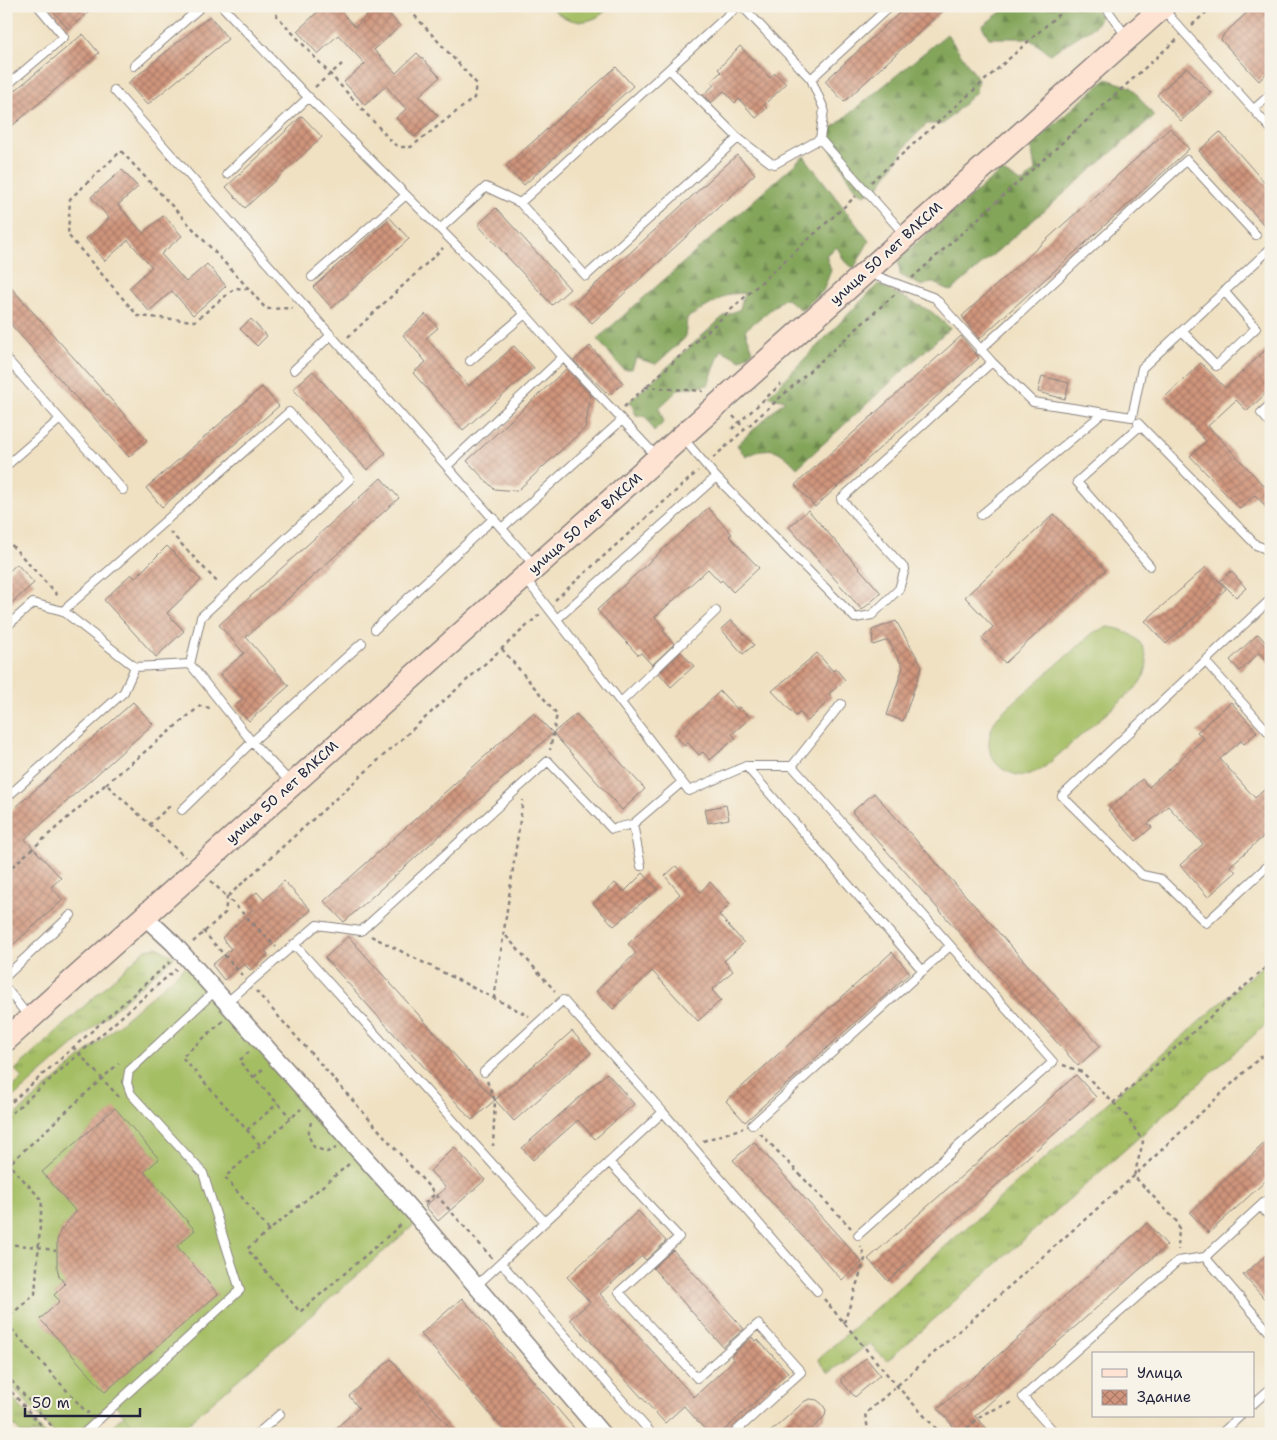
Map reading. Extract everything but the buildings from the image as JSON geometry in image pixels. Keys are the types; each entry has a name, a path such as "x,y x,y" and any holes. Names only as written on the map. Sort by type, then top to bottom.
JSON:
{"street":[{"name":"улица 50 лет ВЛКСМ","path":"6,1040 905,235 1163,7"},
{"path":"145,917 179,963 221,997 414,1213 602,1434"}],"lane":[{"path":"6,86 64,37 38,6"},
{"path":"134,66 202,6"},
{"path":"222,6 307,96 526,314 563,357 658,458"},
{"path":"520,203 738,6"},
{"path":"742,6 811,79 824,109 820,139 905,235"},
{"path":"811,79 890,6"},
{"path":"1105,6 1128,38"},
{"path":"1163,7 1271,129"},
{"path":"669,69 738,138 774,164 820,139"},
{"path":"114,90 494,518 530,571 557,619 689,791 746,766 792,766 1053,1062 858,1235"},
{"path":"1254,109 1271,94"},
{"path":"227,174 307,96"},
{"path":"441,228 486,187 520,203 586,276 738,138"},
{"path":"980,350 1187,160 1256,235"},
{"path":"312,277 406,195"},
{"path":"1132,417 1142,368 1271,248"},
{"path":"865,272 935,298 980,350 1033,402 1132,417 1256,545 1271,551"},
{"path":"1182,331 1216,366 1256,328 1224,291"},
{"path":"470,361 526,314"},
{"path":"294,370 331,335"},
{"path":"447,466 563,357"},
{"path":"6,358 123,490"},
{"path":"682,436 716,477 855,618 872,615 899,589 905,569 841,499 992,362"},
{"path":"1271,404 1261,413 1271,424"},
{"path":"65,609 289,412 350,478 202,616 190,664"},
{"path":"981,515 1103,413"},
{"path":"502,528 619,417"},
{"path":"6,466 60,419"},
{"path":"1140,426 1076,482 1150,566"},
{"path":"557,619 716,477"},
{"path":"375,629 494,518"},
{"path":"1271,599 1062,796 1142,875 1161,879 1206,923 1271,863"},
{"path":"6,627 33,603 65,609 136,667 190,664"},
{"path":"621,702 716,611"},
{"path":"182,810 252,742 362,643"},
{"path":"1205,661 1271,736"},
{"path":"190,664 252,742 291,784"},
{"path":"6,798 124,692 136,667"},
{"path":"792,766 841,704"},
{"path":"84,1434 240,1290 203,1173 131,1094 127,1082 129,1071 221,997 249,983 317,925 361,931 548,761 612,829 633,824 682,782"},
{"path":"746,766 923,971"},
{"path":"633,824 641,866"},
{"path":"6,976 71,915"},
{"path":"294,944 545,1222"},
{"path":"752,1125 950,946"},
{"path":"6,988 30,1019"},
{"path":"484,1072 563,1000 817,1290"},
{"path":"476,1286 663,1112"},
{"path":"608,1162 679,1237 619,1292 697,1378 758,1324 801,1372 733,1434"},
{"path":"1056,1434 1023,1397 1178,1261 1204,1257 1271,1196"},
{"path":"1260,1206 1271,1218"},
{"path":"1204,1257 1271,1334"},
{"path":"500,1264 652,1434"},
{"path":"1254,1403 1271,1388"},
{"path":"257,1434 280,1414"},
{"path":"1221,1434 1238,1418"}],"path":[{"path":"273,6 276,16 394,144 400,147 411,147 474,98 476,83 406,6"},
{"path":"619,417 864,189 1068,6"},
{"path":"307,96 342,64"},
{"path":"250,289 234,288 195,321 138,316 68,235 70,199 121,151 250,289 266,309 307,308"},
{"path":"340,345 452,240"},
{"path":"732,429 781,384"},
{"path":"162,523 227,593"},
{"path":"6,538 65,609"},
{"path":"502,649 557,714 548,761"},
{"path":"106,784 200,706 228,713"},
{"path":"494,999 505,935 525,782"},
{"path":"6,1118 179,963 203,931 225,913 227,897 282,953"},
{"path":"203,931 500,1264"},
{"path":"361,931 540,1022"},
{"path":"505,935 563,1000"},
{"path":"6,1107 73,1048 179,963"},
{"path":"1113,1103 1271,963"},
{"path":"223,1021 182,1057 261,1146"},
{"path":"870,1434 865,1414 1134,1176 1271,1047"},
{"path":"73,1048 123,1101"},
{"path":"250,1051 239,1061 291,1118"},
{"path":"8,1166 124,1058"},
{"path":"1053,1062 1082,1072 1127,1116 1143,1142 1134,1176"},
{"path":"254,1077 265,1067"},
{"path":"484,1072 495,1100 492,1162"},
{"path":"247,1130 278,1103"},
{"path":"269,1230 225,1177 302,1108"},
{"path":"313,1120 310,1123 308,1135 314,1147 327,1152 338,1148"},
{"path":"691,1145 752,1125 858,1235 865,1259 844,1323"},
{"path":"6,1161 8,1166 42,1200 35,1294 6,1321 87,1413 94,1407"},
{"path":"351,1162 247,1249 300,1312 405,1222"},
{"path":"1134,1176 1179,1224 1178,1261"},
{"path":"6,1244 56,1251"},
{"path":"817,1290 896,1385 942,1434"},
{"path":"6,1375 59,1434"},
{"path":"6,1386 49,1434"},
{"path":"961,1434 983,1414 1023,1397"}],"green space":[{"path":"550,6 610,6 596,18 580,21 572,20 557,13"},
{"path":"1009,6 1093,6 1101,17 1095,26 1050,54 1028,38 989,38 982,26"},
{"path":"947,34 978,79 976,92 943,124 927,124 908,143 878,188 864,195 855,188 829,146 832,128"},
{"path":"1106,79 1131,87 1154,116 951,291 931,282 922,286 900,275 898,259 1001,171 1023,183 1035,170 1031,145"},
{"path":"804,156 869,241 854,268 845,262 837,247 826,255 831,270 823,291 802,310 785,298 745,330 753,351 741,360 721,350 708,385 679,389 659,408 664,422 654,432 646,417 636,415 630,401 724,316 740,309 744,293 729,294 687,318 685,338 656,364 636,358 632,369 623,369 597,339"},
{"path":"878,284 932,312 950,328 797,468 785,456 774,450 762,450 746,457 737,445 785,400 768,396"},
{"path":"1108,627 1119,629 1129,634 1143,647 1147,665 1144,676 1138,686 1041,770 1028,775 1021,775 1004,770 993,759 989,745 991,730 998,716 1094,632"},
{"path":"157,947 174,957 6,1104 6,1093 23,1078 15,1070 146,949"},
{"path":"1271,958 1271,1020 887,1361 869,1344 829,1373 818,1359"},
{"path":"187,965 415,1224 176,1434 140,1434 112,1401 77,1434 55,1434 6,1380 6,1123"},
{"path":"6,1391 45,1434 22,1434 6,1418"},
{"path":"124,1415 129,1416 145,1434 103,1434"}]}
